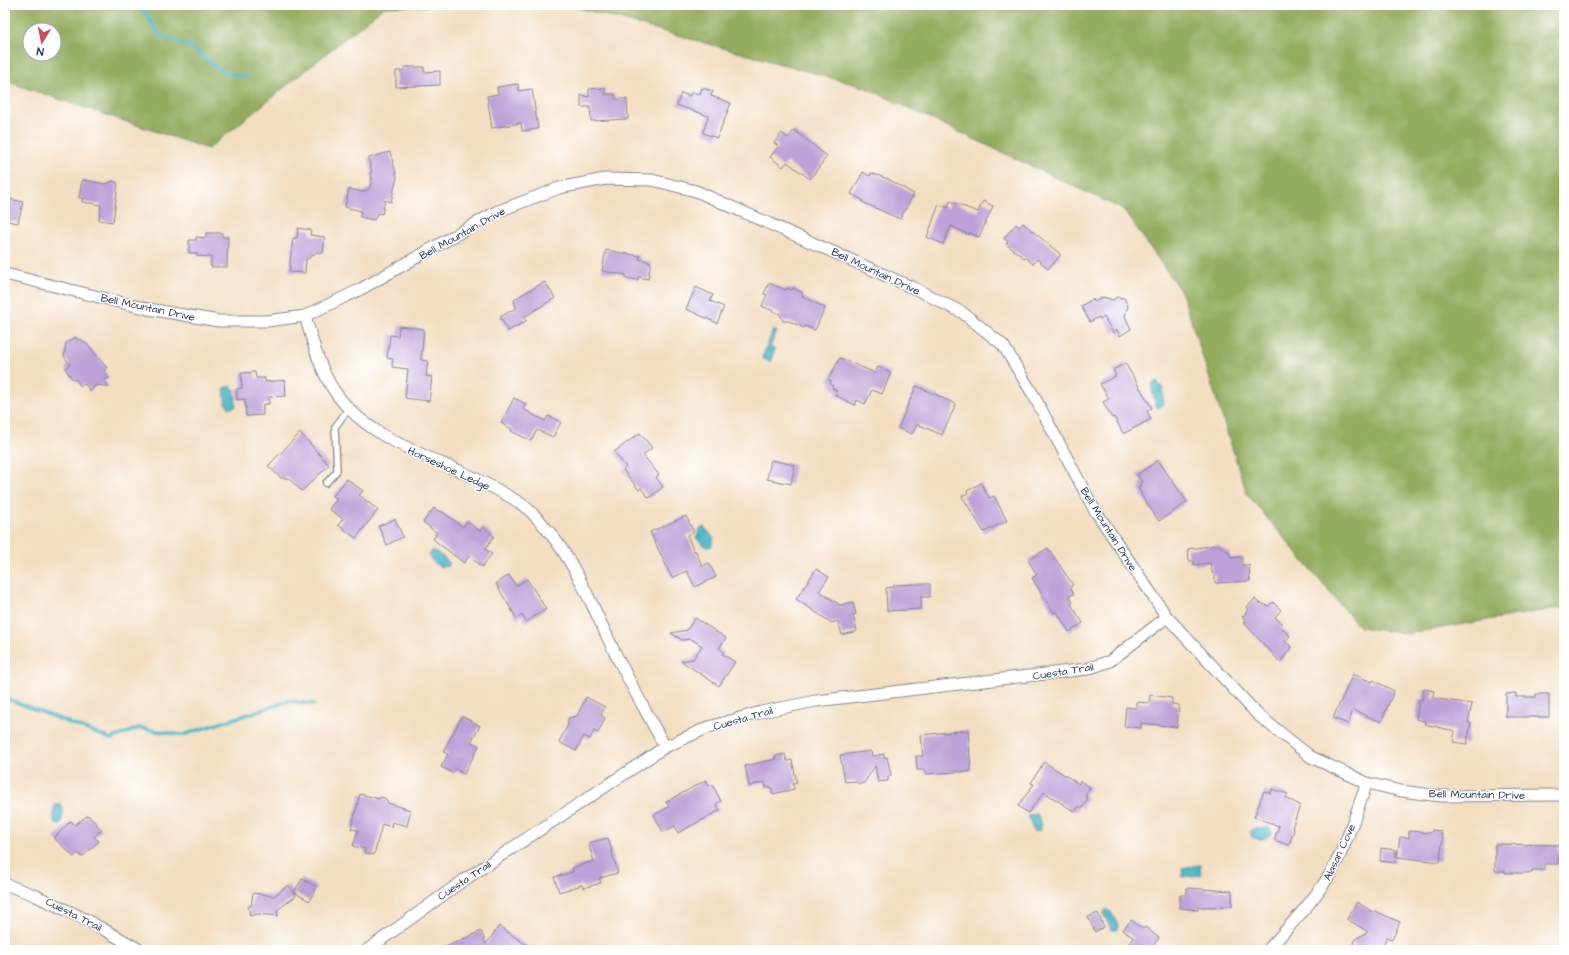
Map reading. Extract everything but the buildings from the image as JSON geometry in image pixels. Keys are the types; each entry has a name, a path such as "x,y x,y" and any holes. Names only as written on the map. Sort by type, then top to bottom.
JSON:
{"street":[{"name":"Bell Mountain Drive","path":"5,274 148,309 219,321 267,321 305,316 361,289 496,212 559,188 605,179 652,180 696,191 916,289 963,313 1003,345 1034,396 1094,509 1167,617 1258,715 1311,757 1367,783 1401,791 1440,796 1564,795"},
{"name":"Horseshoe Ledge","path":"305,316 318,358 330,385 349,408 371,428 398,444 479,480 528,509 556,539 572,564 627,676 665,747"},
{"name":"Cuesta Trail","path":"367,950 464,880 665,747 709,727 761,712 801,704 1087,669 1110,661 1167,617"},
{"name":"Alasan Cove","path":"1268,950 1315,897 1333,869 1346,840 1367,783"},
{"name":"Cuesta Trail","path":"5,884 34,895 87,920 140,950"}],"lane":[{"path":"326,483 337,471 335,427 349,408"}],"green space":[{"path":"5,5 457,5 384,7 208,149 5,81"},
{"path":"568,5 1564,5 1564,607 1406,634 1359,627 1247,494 1182,293 1124,210 864,87"}],"water":[{"path":"773,330 777,332 770,347 775,349 770,362 762,358"},
{"path":"1156,381 1163,388 1164,402 1158,408 1155,405 1152,389 1153,383"},
{"path":"231,386 235,390 236,403 235,407 230,408 225,400 225,388"},
{"path":"704,527 714,538 711,547 706,547 696,538 700,529"},
{"path":"433,550 449,562 448,566 442,567 433,563 429,554"},
{"path":"56,804 61,804 63,809 61,825 54,822 54,809"},
{"path":"1037,814 1041,824 1040,830 1034,832 1028,815"},
{"path":"1268,827 1271,829 1271,834 1264,838 1258,839 1251,836 1251,830 1254,828 1261,829"},
{"path":"1200,865 1201,875 1183,877 1182,868"},
{"path":"1106,909 1111,912 1118,925 1117,930 1112,930 1103,914"}],"waterway":[{"path":"135,5 146,13 160,36 188,45 224,73 247,77"},
{"path":"5,698 111,739 139,728 183,735 289,701 314,704"}]}
